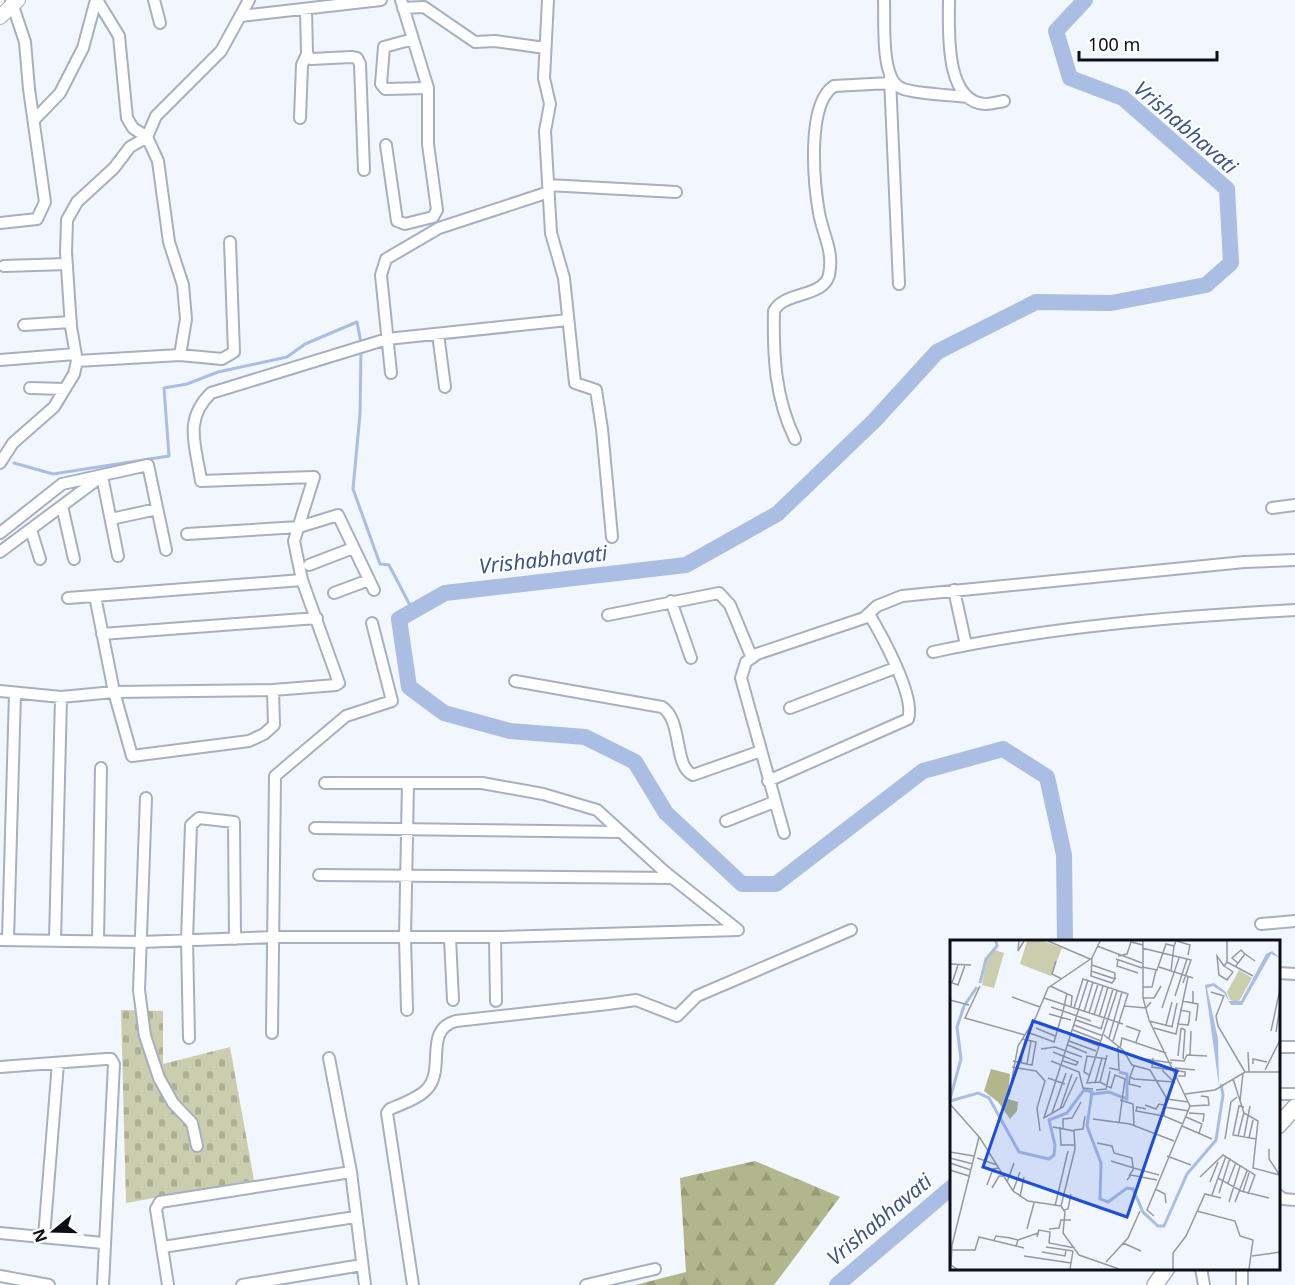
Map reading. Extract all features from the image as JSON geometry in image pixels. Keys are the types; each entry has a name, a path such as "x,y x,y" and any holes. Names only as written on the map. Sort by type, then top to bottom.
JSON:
{"main road":[{"path":"1280,1124 1295,1107"},
{"path":"1155,1285 1166,1270"}],"street":[{"path":"34,120 60,93 83,48 97,0"},
{"path":"97,0 119,36 127,118 133,128 147,137 158,161 169,242 183,285 186,319 180,355"},
{"path":"154,0 160,23"},
{"path":"0,463 13,443 54,407 74,374 76,358 70,322 67,220 77,202 114,168 129,147 147,137 156,116 221,51 249,0"},
{"path":"241,16 306,9 320,4 381,0"},
{"path":"548,0 545,82 550,104 545,131 551,233 563,275 575,383 596,390 612,537"},
{"path":"884,0 899,284"},
{"path":"949,0 954,80 967,96"},
{"path":"0,223 34,220 41,215 45,199 26,42 14,2"},
{"path":"0,17 14,2"},
{"path":"386,146 397,221 405,224 433,217 437,210 428,144 428,88 402,4 424,7 475,42 495,41 545,48"},
{"path":"300,118 302,65 307,54 306,9"},
{"path":"413,39 384,48 381,84 385,89 428,88"},
{"path":"307,54 311,59 357,58 360,64 363,170"},
{"path":"795,439 783,414 778,396 773,338 774,311 777,305 787,298 823,285 828,278 830,244 819,214 813,142 828,91 834,86 890,80 901,88 967,96 984,104 1004,101"},
{"path":"391,373 381,275 386,259 439,228 548,189 676,192"},
{"path":"0,360 180,355 222,359 234,352 230,242"},
{"path":"4,266 67,264"},
{"path":"0,691 61,697 114,692 273,690 336,685 339,683 302,580 294,541 314,477 201,481 193,419 200,404 211,393 387,339 568,320"},
{"path":"24,325 70,322"},
{"path":"438,334 445,387"},
{"path":"30,388 65,389"},
{"path":"0,533 62,484 148,465 166,550"},
{"path":"0,552 102,476"},
{"path":"102,476 118,556"},
{"path":"1272,508 1295,505"},
{"path":"62,506 74,559"},
{"path":"111,519 157,509"},
{"path":"187,534 299,527 338,515 371,585 334,593"},
{"path":"31,530 40,559"},
{"path":"309,565 353,548"},
{"path":"784,833 741,678 741,670 752,658 869,614 877,606 902,596 1244,562 1295,560"},
{"path":"68,598 302,580"},
{"path":"954,590 966,645"},
{"path":"608,615 718,593 730,605 752,658"},
{"path":"95,596 114,692 132,756 249,741 264,734 274,724 273,690"},
{"path":"671,601 691,658"},
{"path":"933,652 966,645 1147,619 1295,610"},
{"path":"768,781 908,718 908,700 869,614"},
{"path":"102,634 317,618"},
{"path":"272,1033 275,776 346,716 392,701 372,623"},
{"path":"790,708 895,668"},
{"path":"514,681 662,707 671,715 685,766 693,775 761,751"},
{"path":"15,693 4,940 140,942 274,937 450,938 738,930 673,878 597,810 543,794 482,783 325,783"},
{"path":"56,941 61,697"},
{"path":"98,941 101,768"},
{"path":"407,1010 405,938 408,783"},
{"path":"146,798 139,990 145,1036 159,1078 173,1103 192,1123 197,1146"},
{"path":"726,821 774,802"},
{"path":"189,1038 187,940 191,825 199,818 234,822 235,939"},
{"path":"315,828 621,832"},
{"path":"319,875 673,878"},
{"path":"1261,924 1295,921"},
{"path":"413,1285 387,1113 390,1109 428,1088 432,1080 438,1034 444,1026 456,1021 608,1004 628,999 678,1016 697,996 851,930"},
{"path":"495,937 496,1001"},
{"path":"450,938 453,1000"},
{"path":"330,1058 351,1172 365,1285"},
{"path":"0,1067 111,1059 114,1064 103,1243 103,1285"},
{"path":"44,1237 58,1063"},
{"path":"168,1285 156,1209 160,1202 351,1172"},
{"path":"1280,1196 1283,1199 1295,1200"},
{"path":"163,1247 356,1217"},
{"path":"0,1233 103,1243"},
{"path":"242,1285 362,1265"},
{"path":"586,1285 655,1269"},
{"path":"1201,1270 1204,1285"},
{"path":"0,1276 49,1285"}],"green space":[{"path":"121,1010 163,1011 163,1064 230,1047 254,1180 126,1203"},
{"path":"755,1161 840,1197 774,1285 635,1285 686,1272 680,1178"}],"waterway":[{"name":"Vrishabhavati","path":"1065,940 1064,855 1047,777 1003,749 923,771 776,884 742,884 666,813 635,762 585,737 510,731 444,713 409,687 399,619 445,593 686,565 777,514 874,421 937,352 1036,302 1111,303 1206,285 1231,263 1227,189 1123,98 1070,78 1056,31 1085,0"},
{"path":"14,463 53,474 169,456 164,388 187,384 218,372 287,357 305,344 357,322 361,343"},
{"path":"361,350 360,414 353,489 380,564 389,565 413,611"},
{"name":"Vrishabhavati","path":"837,1285 950,1189"}]}
